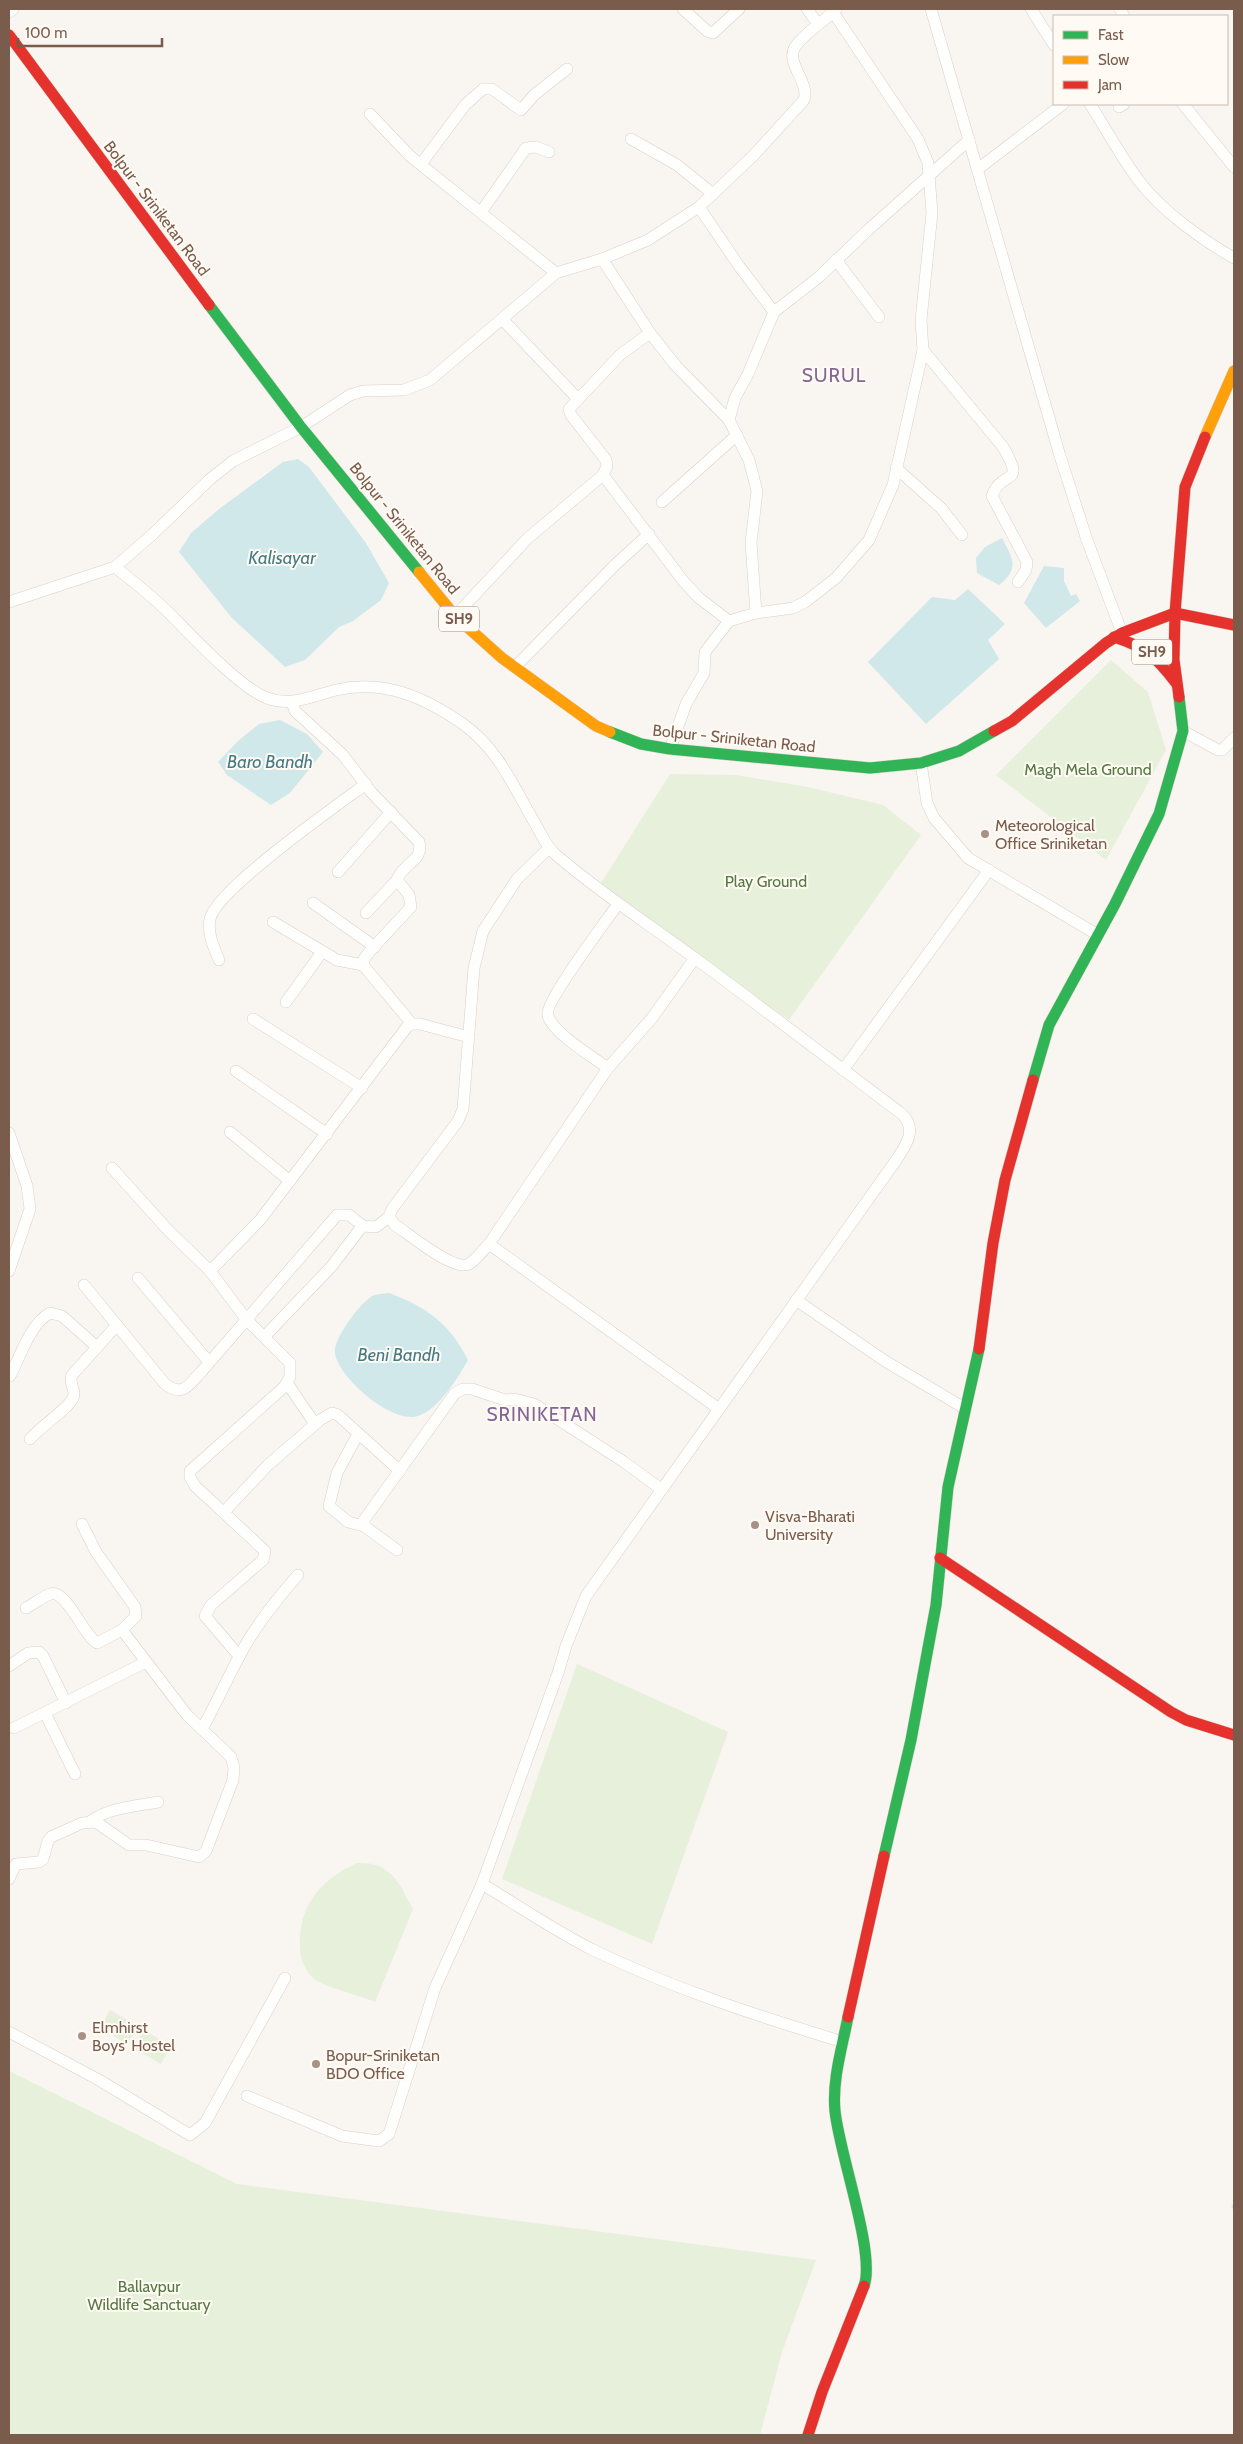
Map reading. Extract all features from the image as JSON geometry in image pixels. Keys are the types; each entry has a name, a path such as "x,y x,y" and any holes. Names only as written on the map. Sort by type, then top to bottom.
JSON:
{"main road":[{"name":"Bolpur - Sriniketan Road","path":"9,35 302,427 455,616 515,667 596,726 641,744 670,749 870,768 921,763 960,751 1012,721 1118,635 1175,613"},
{"path":"808,2435 822,2392 865,2283 867,2259 841,2148 835,2110 836,2076 864,1941 911,1740 936,1605 948,1487 979,1350 993,1243 1005,1180 1049,1025 1098,935 1159,814 1183,731 1174,660 1175,613 1185,487 1234,371"},
{"path":"1175,613 1234,625"},
{"name":"SH9","path":"1118,635 1153,652 1176,683"},
{"path":"940,1558 1171,1712 1186,1720 1234,1735"}],"street":[{"path":"9,12 13,9"},
{"path":"682,9 710,32 716,32 739,9"},
{"path":"807,9 818,24"},
{"path":"931,9 1060,456 1118,635"},
{"path":"1031,9 1053,43"},
{"path":"9,602 115,567 153,534 218,472 233,461 302,427 350,395 363,391 404,390 430,380 556,273 602,259 648,240 699,207 768,140 804,100 806,89 794,61 793,52 799,43 835,10 915,134 926,155 932,213 921,320 923,350 892,485 869,540 836,578 815,596 793,608 756,613 729,621 705,652 705,669 686,704 670,749"},
{"path":"421,164 465,105 483,89 492,89 521,110 534,95 567,69"},
{"path":"978,169 1062,105"},
{"path":"1091,105 1132,172 1150,193 1205,240 1234,258"},
{"path":"1184,105 1234,167"},
{"path":"370,114 410,156 556,273"},
{"path":"631,139 683,169 713,194"},
{"path":"730,420 735,398 748,374 774,312 819,276 929,173 969,140"},
{"path":"481,212 526,148 536,147 549,152"},
{"path":"699,207 739,266 774,312"},
{"path":"602,259 650,333 676,366 730,420 749,460 757,491 751,543 756,613"},
{"path":"836,260 879,317"},
{"path":"502,319 578,399"},
{"path":"455,616 528,538 603,475 607,466 606,460 570,413 569,409 621,354 650,333"},
{"path":"923,350 1003,447 1013,464 1015,470 1013,476 1000,484 992,496 1027,562 1026,570 1018,582"},
{"path":"662,502 737,435"},
{"path":"896,468 941,508 962,534"},
{"path":"603,475 684,582 699,598 729,621"},
{"path":"515,667 616,564 649,534"},
{"path":"115,567 149,594 199,643 256,692 269,699 292,702 336,690 370,685 420,698 482,738 498,759 549,848 618,904 695,958 902,1114 907,1119 911,1131 897,1159 586,1596 566,1646 482,1884 434,1988 389,2134 379,2141 342,2136 247,2096"},
{"path":"292,702 295,711 343,755 366,784 419,842 421,850 418,856 403,870 398,880 366,913"},
{"path":"1183,731 1218,750 1222,750 1234,738"},
{"path":"921,763 927,803 934,818 968,858 1098,935"},
{"path":"219,960 211,942 209,920 215,907 231,889 313,822 366,784"},
{"path":"338,872 391,812"},
{"path":"84,1285 166,1384 174,1391 186,1388 337,1215 349,1215 363,1226 376,1227 390,1217 392,1208 458,1121 464,1109 474,968 483,931 517,879 549,848"},
{"path":"843,1070 988,870"},
{"path":"363,965 364,959 412,907 409,895 398,880"},
{"path":"313,903 375,947"},
{"path":"608,1068 555,1028 548,1016 547,1009 558,990 618,904"},
{"path":"273,922 322,952 348,964 363,965 412,1024 469,1037"},
{"path":"286,1002 322,952"},
{"path":"390,1217 395,1225 448,1261 459,1265 469,1264 489,1244 608,1068 652,1018 695,958"},
{"path":"253,1019 362,1088"},
{"path":"210,1271 260,1220 407,1027 412,1024"},
{"path":"236,1071 327,1134"},
{"path":"230,1132 290,1181"},
{"path":"9,1133 27,1186 30,1208 9,1271"},
{"path":"112,1168 210,1271 246,1319 290,1363 292,1372 287,1383 190,1471 190,1477 195,1486 265,1551 263,1560 211,1605 205,1616 239,1656"},
{"path":"264,1337 330,1267 363,1226"},
{"path":"489,1244 719,1409"},
{"path":"138,1278 209,1362"},
{"path":"796,1300 885,1361 966,1409"},
{"path":"10,1376 33,1332 43,1317 50,1313 62,1316 97,1347"},
{"path":"30,1439 40,1427 72,1400 74,1392 70,1378 117,1325"},
{"path":"287,1383 315,1424"},
{"path":"364,1526 367,1513 400,1471 455,1394 463,1389 472,1389 505,1400 534,1404 624,1462 661,1489"},
{"path":"224,1512 268,1465 315,1424 332,1413 338,1415 400,1471"},
{"path":"358,1434 337,1473 329,1506 348,1522 364,1526 368,1531 397,1550"},
{"path":"26,1608 51,1593 56,1593 64,1599 94,1641 100,1642 122,1630 136,1616 135,1607 96,1552 82,1524"},
{"path":"202,1729 224,1691 239,1656 271,1606 298,1575"},
{"path":"91,1821 101,1825 130,1845 146,1845 189,1856 203,1856 233,1780 234,1768 226,1750 187,1715 122,1630"},
{"path":"9,1666 28,1653 39,1652 43,1656 66,1703"},
{"path":"14,1728 146,1662"},
{"path":"45,1713 75,1774"},
{"path":"9,1879 16,1864 39,1862 43,1859 48,1840 51,1837 108,1812 158,1802"},
{"path":"482,1884 579,1942 641,1972 722,2004 843,2042"},
{"path":"9,2032 99,2080 190,2135 205,2123 285,1978"}],"green space":[{"name":"Magh Mela Ground","path":"1111,660 1148,692 1166,750 1106,860 996,775"},
{"name":"Play Ground","path":"670,774 736,775 808,787 883,805 921,835 789,1020 599,886"},
{"path":"577,1664 728,1732 652,1944 502,1879"},
{"path":"357,1863 378,1866 386,1870 398,1882 413,1909 375,2002 314,1979 306,1969 300,1953 300,1934 307,1908 322,1887 332,1878"},
{"path":"110,2010 138,2026 127,2044 100,2028"},
{"path":"144,2030 171,2046 161,2064 133,2048"},
{"name":"Ballavpur Wildlife Sanctuary","path":"9,2071 237,2184 816,2260 782,2352 760,2435 9,2435"}],"water":[{"name":"Kalisayar","path":"298,459 309,467 366,543 389,583 381,600 353,621 339,627 305,660 285,667 232,618 179,552 191,533 219,509 283,462"},
{"path":"1002,538 1011,558 1012,568 1006,579 999,585 977,573 976,558 985,547"},
{"path":"1044,566 1064,568 1064,581 1071,596 1076,594 1080,601 1046,628 1024,603"},
{"path":"968,589 1005,624 988,640 999,659 926,724 868,662 932,597 955,600"},
{"name":"Baro Bandh","path":"280,720 307,734 323,752 290,793 271,805 227,775 218,762 239,740 259,724"},
{"name":"Beni Bandh","path":"389,1293 415,1304 436,1318 453,1336 468,1360 440,1400 425,1413 418,1416 407,1417 395,1413 369,1397 346,1375 335,1354 338,1340 348,1321 362,1305 374,1295"}],"traffic: fast":[{"path":"209,305 301,427 419,572"},
{"path":"1033,1080 1049,1025 1115,904 1159,814 1183,731 1179,697"},
{"path":"610,732 641,744 670,749 870,768 921,763 959,751 994,731"},
{"path":"884,1856 911,1740 936,1605 948,1487 979,1349"},
{"path":"848,2017 840,2052 834,2099 838,2129 865,2251 866,2271 864,2286"}],"traffic: slow":[{"path":"1205,437 1234,371"},
{"path":"419,572 455,616 502,658 596,726 610,732"}],"traffic: jam":[{"path":"9,35 209,305"},
{"path":"1179,697 1174,660 1175,613 1185,487 1205,437"},
{"path":"994,731 1012,721 1106,643 1122,633 1175,613 1234,625"},
{"path":"1114,637 1150,654 1176,683"},
{"path":"979,1349 993,1243 1005,1180 1033,1080"},
{"path":"940,1558 1171,1712 1186,1720 1234,1735"},
{"path":"848,2017 884,1856"},
{"path":"808,2435 822,2392 864,2286"}],"place":[{"name":"Meteorological Office Sriniketan","path":"985,834"},
{"name":"Visva-Bharati University","path":"755,1525"},
{"name":"Elmhirst Boys' Hostel","path":"82,2036"},
{"name":"Bopur-Sriniketan BDO Office","path":"316,2064"}],"district":[{"name":"SURUL","path":"834,375"},
{"name":"SRINIKETAN","path":"542,1414"}]}
